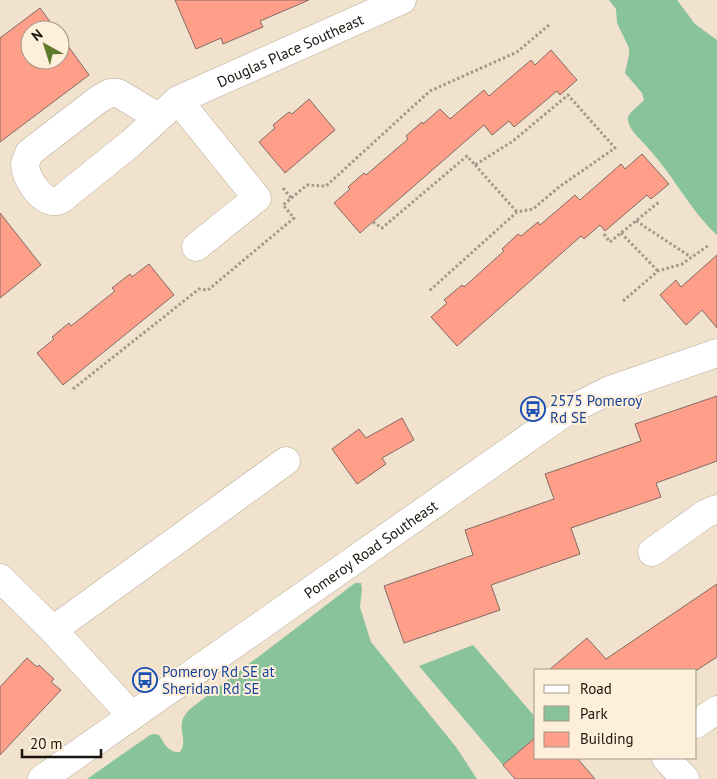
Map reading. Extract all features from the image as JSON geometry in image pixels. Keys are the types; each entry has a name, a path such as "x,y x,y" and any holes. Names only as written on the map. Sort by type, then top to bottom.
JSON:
{"street":[{"name":"Douglas Place Southeast","path":"168,108 402,0"},
{"path":"168,108 131,143 64,198 56,201 47,199 38,192 30,180 25,162 29,153 99,99 110,93 118,93 168,108 257,198 196,247"},
{"name":"Pomeroy Road Southeast","path":"42,779 569,410 610,390 717,354"},
{"path":"53,630 286,461"},
{"path":"652,552 705,514 717,509"},
{"path":"0,578 53,630 132,716"},
{"path":"697,723 717,710"},
{"path":"667,759 685,779"}],"path":[{"path":"73,389 199,289 208,290 294,218 283,205 307,185 326,186 430,91 517,52 549,25"},
{"path":"428,292 517,212 533,210 559,187 615,148 568,95 513,141 475,165"},
{"path":"373,222 382,228 467,156 517,212"},
{"path":"604,234 610,242 659,202"},
{"path":"636,221 692,257"},
{"path":"621,233 658,271"},
{"path":"623,301 658,271 682,264 709,245"}],"green space":[{"path":"609,0 677,0 695,24 717,40 717,235 698,215 666,169 633,132 629,124 629,115 644,100 642,93 625,73 629,48 617,23 616,9"},
{"path":"355,583 361,583 360,607 371,642 456,747 477,779 87,779 150,735 159,735 165,745 172,751 180,752 183,747 182,721 190,709"},
{"path":"473,645 534,716 534,739 503,765 419,666"}],"building":[{"path":"175,0 309,0 260,21 263,27 223,44 221,38 196,49"},
{"path":"40,8 49,20 24,20"},
{"path":"20,23 20,70 70,70 70,49 89,75 0,142 0,38"},
{"path":"551,50 577,80 560,95 557,91 514,127 509,121 492,135 484,125 360,233 334,203 350,189 348,187 364,173 366,175 408,139 406,136 440,109 450,119 484,90 489,96 531,60 535,65"},
{"path":"309,99 335,130 285,173 259,142 275,128 273,125 289,112 292,114"},
{"path":"642,154 669,184 651,199 647,195 605,231 600,225 584,239 581,236 457,346 431,317 447,303 444,300 462,285 464,287 504,251 502,249 518,234 521,236 538,222 540,225 575,195 580,200 621,164 625,169"},
{"path":"0,213 41,265 0,298"},
{"path":"717,255 717,328 702,310 686,325 660,295 676,280 681,287"},
{"path":"149,264 174,295 63,385 37,353 69,323 71,326 115,291 112,288 130,274 132,277"},
{"path":"717,396 717,461 656,483 661,497 571,528 580,554 491,585 500,610 404,643 384,586 473,555 465,530 554,499 545,474 641,441 635,424"},
{"path":"402,418 414,440 382,458 386,464 357,484 332,449 359,429 366,438"},
{"path":"717,584 717,657 697,670 550,669 587,638 606,659"},
{"path":"27,658 37,667 39,665 54,679 51,682 61,690 0,755 0,687"},
{"path":"534,739 534,759 578,759 595,779 515,779 503,765"}],"place":[{"name":"2575 Pomeroy Rd SE","path":"533,409"},
{"name":"Pomeroy Rd SE at Sheridan Rd SE","path":"145,680"}]}
